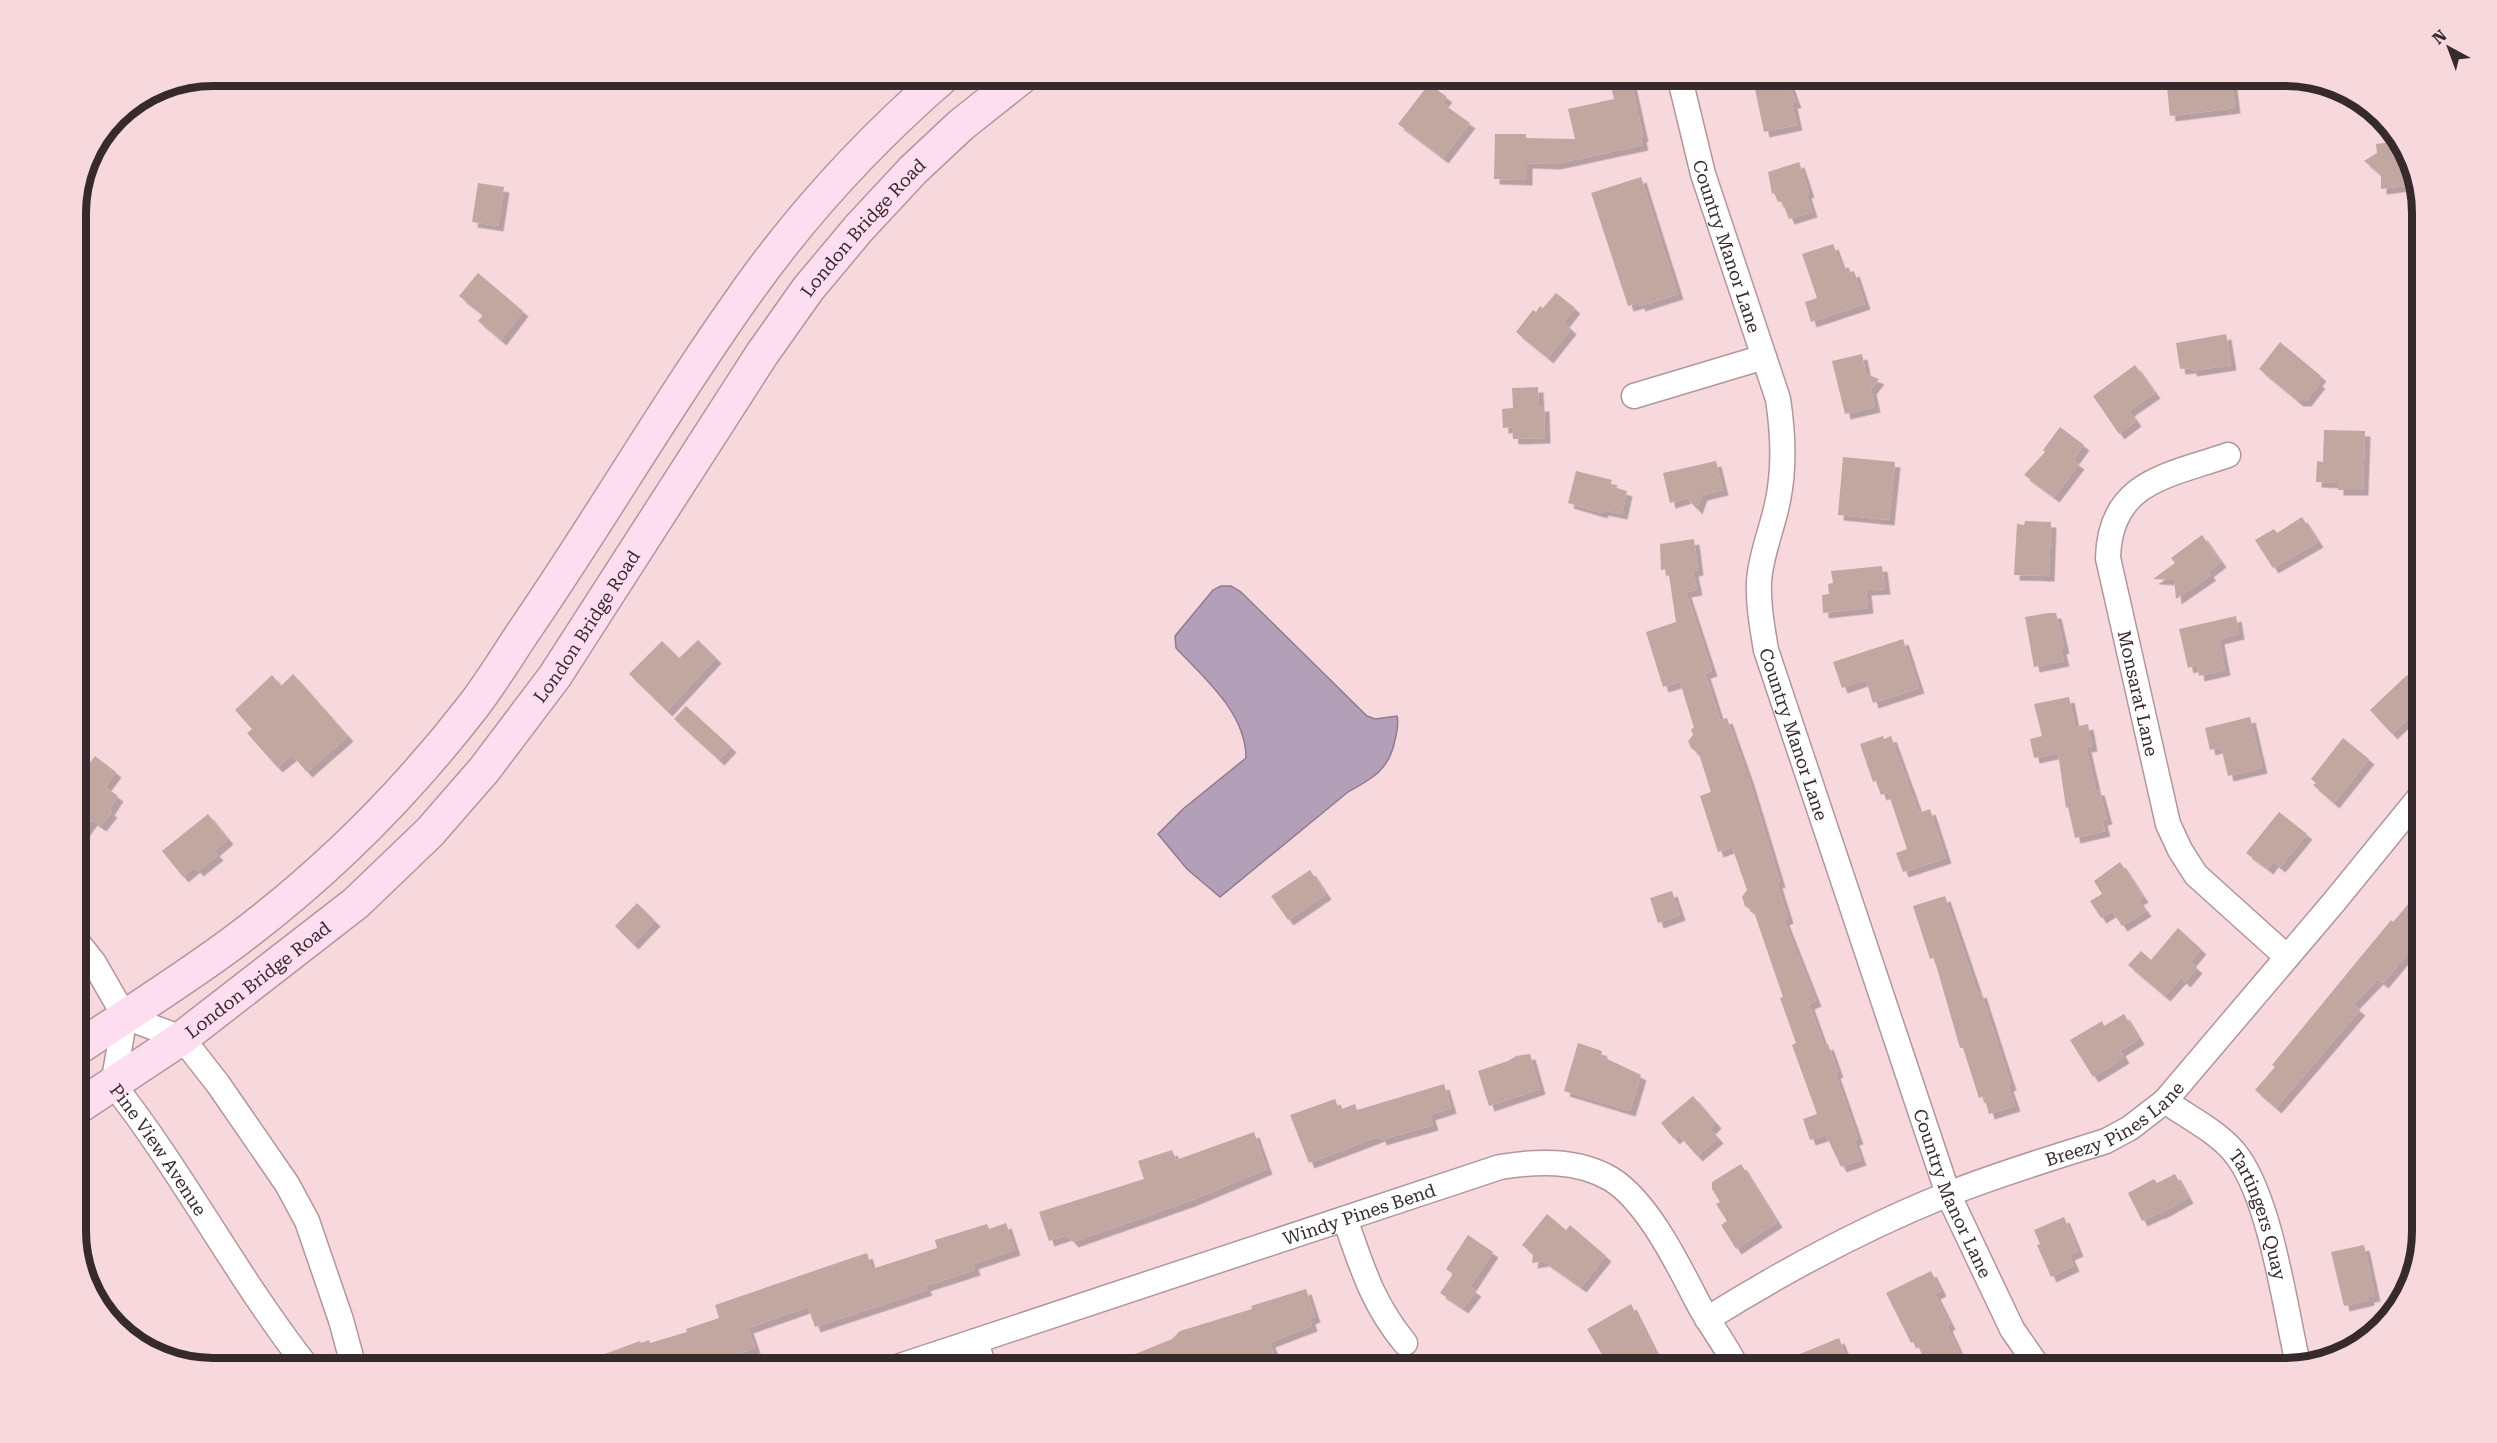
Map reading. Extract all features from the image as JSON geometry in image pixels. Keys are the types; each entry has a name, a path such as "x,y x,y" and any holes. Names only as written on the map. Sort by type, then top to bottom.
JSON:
{"main road":[{"path":"86,1043 234,941 300,888 351,843 416,775 481,694 566,570 748,290 804,218 862,152 933,86"},
{"name":"London Bridge Road","path":"86,1102 182,1038 356,903 430,832 484,770 555,676 762,354 808,289 859,228 913,170 961,125 1010,86"}],"street":[{"name":"Country Manor Lane","path":"1682,86 1703,174 1778,399 1783,464 1778,500 1759,579 1759,611 1766,650 1948,1194 2012,1329 2032,1358"},
{"path":"1634,396 1764,357"},
{"name":"Monsarat Lane","path":"2228,455 2156,480 2138,490 2123,504 2115,518 2108,537 2108,558 2165,812 2172,833 2196,875 2287,957"},
{"name":"Breezy Pines Lane","path":"1707,1319 1770,1279 1828,1247 1948,1194 2106,1141 2130,1128 2165,1101 2412,807"},
{"path":"86,953 125,1017 182,1038 218,1084 287,1184 307,1221 341,1320 351,1358"},
{"name":"Pine View Avenue","path":"125,1017 113,1084 149,1131 301,1358"},
{"name":"Tartingers Quay","path":"2165,1101 2223,1141 2237,1156 2251,1178 2269,1234 2296,1357"},
{"name":"Windy Pines Bend","path":"924,1358 1500,1167 1529,1162 1554,1162 1583,1168 1611,1179 1634,1200 1659,1234 1731,1358"},
{"path":"1345,1219 1374,1298 1386,1320 1405,1343"},
{"path":"976,1341 981,1358"}],"shaded area":[{"path":"1221,586 1231,586 1241,592 1367,716 1375,719 1397,716 1398,722 1389,759 1379,772 1348,792 1220,897 1187,869 1158,834 1183,809 1246,758 1239,726 1231,712 1211,685 1176,648 1175,636 1213,590"}],"building":[{"path":"1427,86 1432,86 1447,97 1442,103 1470,123 1443,158 1398,124"},
{"path":"1611,86 1632,86 1643,145 1555,164 1527,163 1527,180 1494,179 1495,134 1526,134 1526,138 1575,139 1568,109 1614,99"},
{"path":"1754,86 1790,86 1796,103 1792,103 1797,125 1764,132"},
{"path":"2167,86 2232,86 2235,108 2170,116"},
{"path":"2390,142 2405,172 2408,186 2381,189 2381,175 2364,161 2377,153 2376,144"},
{"path":"1799,162 1809,192 1806,193 1812,212 1789,219 1782,201 1778,202 1774,193 1772,194 1768,172"},
{"path":"1641,177 1678,294 1640,306 1639,303 1628,306 1591,193"},
{"path":"478,183 504,187 498,226 472,222"},
{"path":"1833,244 1840,263 1843,262 1847,273 1854,271 1865,304 1811,322 1805,302 1817,298 1802,254"},
{"path":"478,273 523,311 501,340 478,321 483,315 459,296"},
{"path":"1556,293 1575,308 1564,322 1571,329 1548,358 1516,332 1533,310 1536,312 1540,306 1543,308"},
{"path":"2226,334 2231,365 2191,371 2191,368 2180,369 2176,343"},
{"path":"2280,342 2321,376 2317,381 2320,383 2306,401 2298,401 2259,369"},
{"path":"1862,354 1866,374 1879,379 1871,389 1875,407 1845,414 1832,361"},
{"path":"2135,365 2155,393 2129,411 2136,421 2119,434 2093,396"},
{"path":"1538,387 1539,406 1544,406 1545,438 1513,439 1512,427 1503,428 1502,409 1513,408 1512,388"},
{"path":"2060,427 2084,445 2073,460 2079,464 2054,497 2024,475 2045,452 2043,450"},
{"path":"2324,430 2365,431 2363,490 2338,490 2338,483 2316,482 2317,461 2323,462"},
{"path":"1843,457 1895,462 1889,520 1838,515"},
{"path":"1716,461 1723,490 1702,495 1697,509 1687,498 1670,503 1663,473"},
{"path":"1576,471 1612,480 1610,486 1627,491 1622,514 1603,510 1602,513 1568,503"},
{"path":"2302,517 2318,542 2273,568 2255,540 2274,529 2277,533"},
{"path":"2025,521 2051,522 2049,576 2014,575 2017,524 2024,525"},
{"path":"2202,535 2221,562 2208,572 2211,575 2176,599 2174,580 2153,579 2175,563 2171,558"},
{"path":"1694,539 1698,570 1693,571 1697,590 1686,592 1712,671 1705,673 1720,720 1727,718 1749,780 1780,882 1777,883 1788,918 1784,920 1816,1001 1809,1004 1824,1046 1828,1044 1838,1072 1835,1073 1858,1139 1854,1140 1861,1160 1841,1167 1826,1135 1810,1140 1803,1119 1817,1114 1792,1045 1796,1043 1780,998 1783,997 1754,912 1745,906 1742,897 1747,890 1732,847 1718,852 1700,796 1711,792 1699,754 1691,748 1688,741 1693,735 1691,729 1694,728 1680,682 1663,687 1646,632 1676,622 1669,575 1666,576 1665,569 1661,570 1660,544"},
{"path":"1882,566 1885,589 1866,590 1868,608 1823,613 1822,595 1829,594 1828,584 1833,583 1831,571"},
{"path":"2056,613 2064,648 2061,649 2064,661 2034,667 2025,617"},
{"path":"2236,616 2239,634 2219,639 2225,670 2199,676 2197,665 2188,668 2179,629"},
{"path":"1903,639 1919,688 1873,703 1866,680 1842,688 1833,662"},
{"path":"698,640 716,658 667,711 629,674 662,641 679,658"},
{"path":"293,674 348,736 307,772 292,755 277,767 247,733 252,729 235,710 272,675 281,686"},
{"path":"2407,675 2411,680 2411,715 2392,734 2370,710"},
{"path":"2069,697 2075,727 2088,724 2092,746 2086,747 2096,790 2099,790 2107,819 2102,820 2105,831 2075,838 2068,807 2066,808 2058,753 2034,758 2030,739 2042,736 2034,704"},
{"path":"686,706 731,747 719,760 674,719"},
{"path":"2250,717 2262,768 2228,776 2221,747 2210,750 2205,728"},
{"path":"1883,736 1884,739 1891,736 1919,813 1930,809 1946,858 1903,872 1896,853 1907,849 1888,792 1881,795 1876,781 1873,782 1860,744"},
{"path":"2343,738 2369,759 2334,803 2313,785 2316,783 2311,779"},
{"path":"95,756 116,772 105,787 118,796 109,810 112,812 101,826 92,820 86,828 86,768"},
{"path":"2279,812 2307,834 2280,867 2273,862 2268,869 2246,853"},
{"path":"208,814 228,839 214,851 218,855 198,871 195,867 183,877 162,851"},
{"path":"2120,862 2143,897 2138,900 2146,911 2122,926 2112,911 2101,918 2090,901 2102,894 2094,881"},
{"path":"1310,870 1326,894 1288,920 1271,896"},
{"path":"1672,891 1680,915 1658,923 1650,898"},
{"path":"1945,896 1978,993 1981,992 2011,1085 2008,1086 2015,1106 1989,1114 1984,1096 1979,1098 1963,1048 1960,1048 1934,958 1930,959 1913,906"},
{"path":"2412,900 2412,956 2408,953 2383,983 2378,979 2353,1005 2360,1010 2276,1108 2255,1090 2275,1067 2272,1065 2391,920 2393,922"},
{"path":"637,903 655,921 633,944 615,926"},
{"path":"2178,928 2201,949 2190,962 2197,968 2185,982 2181,978 2165,996 2128,965 2141,951 2151,960"},
{"path":"2124,1014 2139,1039 2120,1051 2124,1058 2093,1077 2070,1040 2102,1021 2104,1026"},
{"path":"1578,1043 1602,1051 1601,1056 1641,1075 1630,1111 1564,1091"},
{"path":"1530,1054 1540,1089 1489,1106 1478,1071 1516,1056"},
{"path":"1444,1084 1451,1108 1430,1115 1433,1125 1381,1140 1380,1136 1309,1163 1290,1115 1335,1099 1339,1110 1355,1104 1357,1110"},
{"path":"1693,1096 1716,1123 1710,1129 1718,1138 1697,1156 1679,1135 1674,1139 1661,1123"},
{"path":"1254,1132 1267,1169 1190,1201 1073,1242 1067,1235 1049,1241 1039,1212 1144,1179 1138,1161 1172,1150 1176,1160"},
{"path":"1741,1164 1777,1222 1736,1249 1721,1225 1727,1221 1716,1204 1720,1202 1712,1189 1712,1182"},
{"path":"2175,1174 2188,1198 2142,1221 2128,1193 2154,1179 2157,1183"},
{"path":"1547,1214 1566,1230 1570,1225 1606,1256 1581,1287 1544,1261 1532,1263 1533,1254 1522,1245"},
{"path":"2064,1217 2078,1251 2069,1255 2074,1266 2051,1277 2037,1245 2040,1244 2034,1230"},
{"path":"1006,1223 1015,1250 973,1264 975,1270 925,1286 927,1290 815,1327 808,1307 748,1328 755,1348 726,1358 594,1358 640,1341 641,1343 649,1340 650,1343 687,1332 686,1329 719,1318 715,1305 867,1253 872,1269 937,1248 935,1240 987,1224 989,1229"},
{"path":"1468,1235 1493,1252 1470,1287 1476,1291 1463,1308 1440,1293 1453,1274 1446,1269"},
{"path":"2364,1245 2375,1296 2369,1297 2369,1300 2344,1306 2331,1252"},
{"path":"1931,1271 1941,1291 1935,1294 1950,1324 1947,1326 1962,1358 1924,1358 1916,1341 1911,1343 1886,1293"},
{"path":"1306,1289 1315,1317 1310,1319 1312,1326 1270,1342 1275,1357 1272,1358 1126,1358 1172,1339 1180,1331 1252,1309 1251,1306"},
{"path":"1631,1304 1655,1352 1645,1358 1604,1358 1587,1329"},
{"path":"1839,1338 1847,1358 1790,1358"}]}
